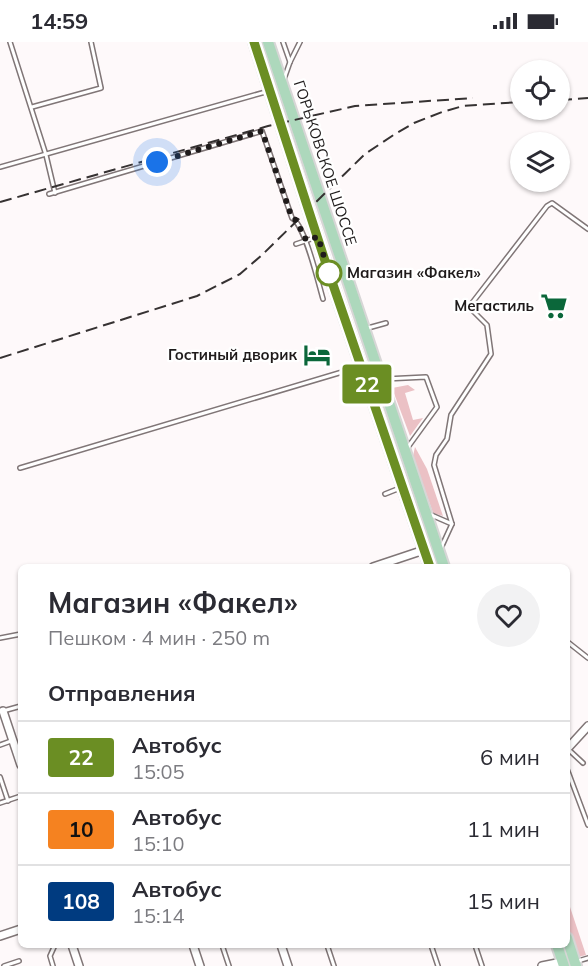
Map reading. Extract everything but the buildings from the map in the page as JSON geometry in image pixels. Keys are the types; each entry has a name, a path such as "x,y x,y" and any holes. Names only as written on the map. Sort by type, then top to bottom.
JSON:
{"main road":[{"name":"ГОРЬКОВСКОЕ ШОССЕ","path":"254,42 429,564"},
{"name":"ГОРЬКОВСКОЕ ШОССЕ","path":"268,42 443,564"},
{"path":"570,947 576,964"},
{"path":"558,948 563,964"}],"street":[{"path":"382,564 424,550"},
{"path":"3,711 4,725 13,740 18,756"},
{"path":"570,746 588,726"},
{"path":"0,936 18,930"},
{"path":"73,948 79,966"},
{"path":"194,948 200,966"},
{"path":"283,948 288,966"},
{"path":"542,966 563,964"}],"lane":[{"path":"10,42 32,107 55,193"},
{"path":"32,107 101,88 91,42"},
{"path":"283,42 290,62"},
{"path":"282,83 300,42"},
{"path":"0,167 270,90"},
{"path":"49,194 262,131 292,218 296,220 306,240 323,299"},
{"path":"440,552 452,524 434,465 436,455 447,439 451,415 491,354 487,325 471,309 472,303 547,206 552,203 588,229"},
{"path":"296,243 318,237"},
{"path":"363,330 386,323"},
{"path":"20,468 361,366"},
{"path":"381,379 426,377 437,407 405,452"},
{"path":"385,494 403,488"},
{"path":"427,513 452,524"},
{"path":"0,638 18,635"},
{"path":"570,644 588,658"},
{"path":"3,711 18,707"},
{"path":"0,745 13,740"},
{"path":"570,752 583,763"},
{"path":"0,777 8,801"},
{"path":"570,777 588,825"},
{"path":"0,803 18,797"},
{"path":"53,966 50,956 54,948"},
{"path":"223,948 229,966"},
{"path":"328,948 334,966"},
{"path":"432,948 438,966"},
{"path":"476,948 482,966"},
{"path":"576,964 588,958"},
{"path":"4,966 20,961"}],"shaded area":[{"path":"408,385 415,390 405,393 413,420 423,418 410,436 392,388"},
{"path":"415,447 427,469 443,516 433,513 413,456"},
{"path":"570,907 586,955 578,957 570,933"}],"railway":[{"path":"0,202 268,126 355,106 473,98"},
{"path":"570,99 588,98"},
{"path":"0,358 197,296 240,274 365,154 395,134 414,123 463,106 510,103"}],"bus line":[{"name":"22","path":"254,42 329,273 429,564"}],"place":[{"name":"Магазин «Факел»","path":"329,273"},
{"name":"Мегастиль","path":"554,306"},
{"name":"Гостиный дворик","path":"317,355"}],"route":[{"path":"157,162 262,131 292,218 296,220 306,240 318,237 329,273"}]}
